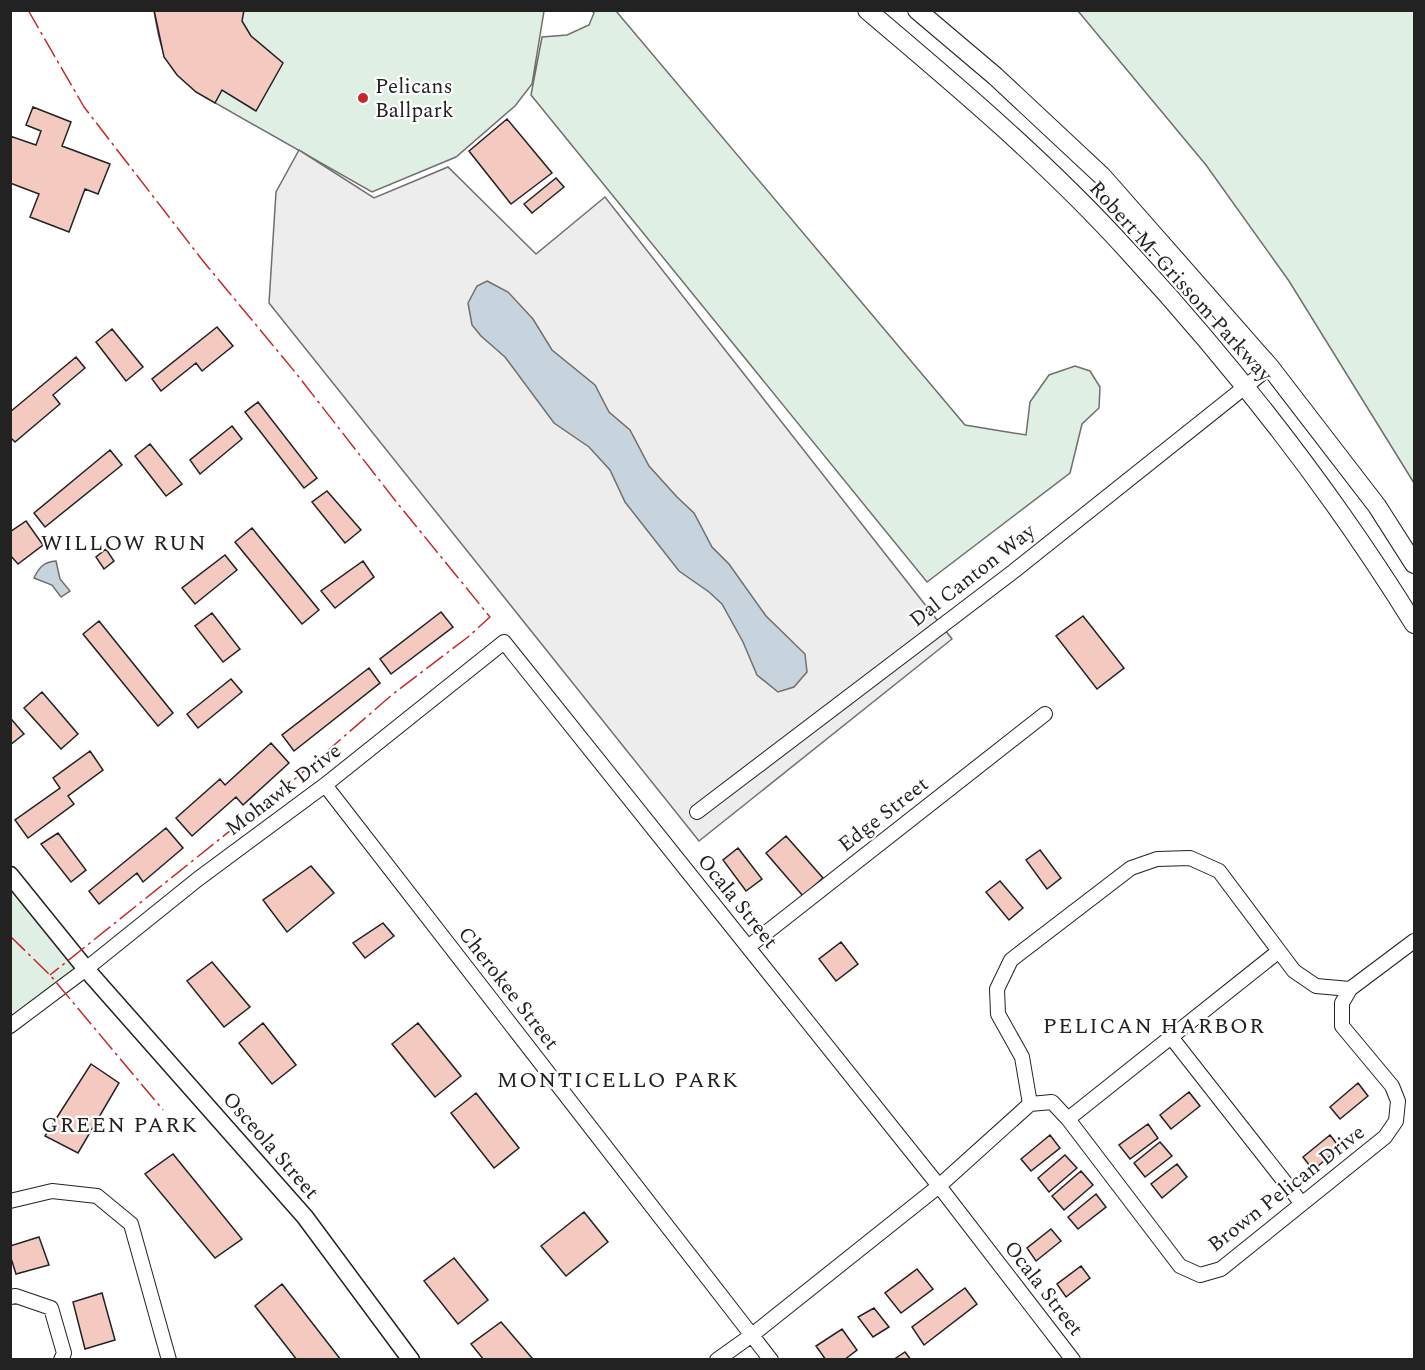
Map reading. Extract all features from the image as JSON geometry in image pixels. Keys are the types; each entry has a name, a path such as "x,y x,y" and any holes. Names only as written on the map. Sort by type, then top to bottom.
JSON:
{"main road":[{"name":"Robert M. Grissom Parkway","path":"867,10 959,87 1127,249 1247,386 1354,529 1414,624"},
{"name":"Robert M. Grissom Parkway","path":"917,10 995,76 1102,176 1270,368 1377,506 1414,564"}],"street":[{"name":"Dal Canton Way","path":"697,812 1014,571 1270,368"},
{"name":"Mohawk Drive","path":"10,1026 86,969 198,879 325,785 504,642"},
{"name":"Ocala Street","path":"504,642 939,1186 1073,1359"},
{"name":"Edge Street","path":"748,947 1045,714"},
{"name":"Cherokee Street","path":"325,785 771,1359"},
{"path":"717,1359 752,1335 939,1186 1030,1104 1022,1057 998,1014 997,989 1011,960 1131,868 1157,859 1190,858 1219,871 1294,971 1316,986 1350,989 1414,941"},
{"name":"Osceola Street","path":"10,875 86,969 305,1217 411,1359"},
{"path":"1068,1119 1279,951"},
{"name":"Brown Pelican Drive","path":"1030,1104 1052,1102 1068,1119 1180,1266 1200,1275 1221,1269 1385,1137 1396,1121 1398,1101 1392,1086 1342,1026 1342,1003 1350,989"},
{"path":"1171,1037 1302,1204"},
{"path":"10,1201 52,1191 97,1196 131,1224 170,1359"},
{"path":"10,1297 16,1296 51,1308 64,1353 61,1359"}],"green space":[{"name":"Pelicans Ballpark","path":"154,11 544,11 532,84 515,106 456,157 372,192 196,92 170,65 159,37"},
{"path":"592,11 616,11 965,425 1026,435 1030,402 1049,375 1075,366 1090,371 1100,387 1099,408 1082,424 1070,473 927,582 531,95 542,37 567,35 589,25 594,13"},
{"path":"1078,11 1414,11 1414,483 1289,281 1206,165"},
{"path":"11,875 86,969 11,1026"}],"shaded area":[{"path":"299,150 374,198 448,167 536,254 605,197 952,639 699,841 269,303 276,192"},
{"path":"487,281 508,292 533,319 552,350 595,385 609,412 630,430 649,466 694,513 712,547 729,564 766,616 805,654 807,672 794,687 778,692 757,675 743,642 722,604 679,571 625,502 610,470 589,447 554,423 505,357 472,325 468,303 477,286"},
{"path":"56,561 60,579 70,591 61,597 52,585 34,578 42,566"}],"building":[{"path":"154,10 244,10 242,21 251,36 283,63 256,111 222,90 215,103 196,92 177,75 164,57"},
{"path":"33,107 71,122 62,146 110,164 98,194 85,189 69,232 30,217 39,194 10,183 10,136 36,145 41,131 26,125"},
{"path":"507,119 552,173 511,204 469,151"},
{"path":"556,178 564,187 532,213 524,204"},
{"path":"217,327 233,346 202,371 196,363 161,391 152,379"},
{"path":"112,329 143,367 126,381 96,342"},
{"path":"76,357 85,368 53,395 60,404 15,442 10,437 10,412"},
{"path":"258,402 317,478 304,488 245,412"},
{"path":"232,426 242,439 200,474 190,460"},
{"path":"150,444 182,484 166,496 135,456"},
{"path":"110,450 122,465 45,527 34,513"},
{"path":"327,491 361,530 345,543 312,502"},
{"path":"26,521 43,545 18,564 10,555 10,532"},
{"path":"252,528 319,610 302,624 235,542"},
{"path":"106,549 114,561 104,569 96,557"},
{"path":"225,555 237,570 195,604 182,588"},
{"path":"363,561 374,577 335,608 321,591"},
{"path":"441,612 453,627 391,674 380,659"},
{"path":"212,613 240,649 223,662 195,626"},
{"path":"1083,616 1124,668 1097,689 1056,636"},
{"path":"99,621 173,713 158,726 83,634"},
{"path":"369,668 380,683 294,751 282,735"},
{"path":"231,679 242,692 198,728 187,714"},
{"path":"42,692 78,734 61,749 24,708"},
{"path":"12,720 24,734 10,745 10,721"},
{"path":"271,743 289,763 243,805 236,797 192,836 176,818 220,779 225,785"},
{"path":"90,751 103,770 68,796 74,804 28,838 15,820 60,788 53,778"},
{"path":"166,828 183,848 143,882 137,873 99,904 89,891"},
{"path":"58,833 86,870 71,882 41,844"},
{"path":"786,836 823,878 803,896 766,853"},
{"path":"738,848 762,879 746,891 723,860"},
{"path":"1040,850 1061,878 1047,889 1026,860"},
{"path":"311,866 334,893 287,932 263,900"},
{"path":"1000,881 1023,908 1009,920 986,892"},
{"path":"383,923 394,936 365,958 353,943"},
{"path":"841,942 858,964 836,981 819,959"},
{"path":"212,962 250,1007 224,1027 187,981"},
{"path":"263,1023 296,1065 272,1084 239,1043"},
{"path":"418,1023 461,1076 435,1097 392,1044"},
{"path":"91,1064 119,1083 78,1153 45,1136"},
{"path":"1358,1083 1368,1096 1340,1119 1330,1107"},
{"path":"1189,1092 1200,1106 1171,1129 1160,1115"},
{"path":"476,1093 519,1148 494,1168 451,1113"},
{"path":"1148,1124 1158,1138 1130,1159 1119,1145"},
{"path":"1050,1135 1060,1148 1031,1171 1021,1159"},
{"path":"1330,1135 1340,1148 1313,1170 1303,1157"},
{"path":"1160,1142 1172,1156 1145,1177 1134,1163"},
{"path":"173,1154 242,1239 215,1258 145,1174"},
{"path":"1065,1155 1077,1168 1049,1192 1038,1178"},
{"path":"1177,1164 1187,1177 1162,1198 1151,1184"},
{"path":"1081,1171 1093,1185 1064,1210 1052,1196"},
{"path":"1096,1194 1106,1207 1078,1229 1068,1217"},
{"path":"584,1212 608,1242 566,1276 541,1246"},
{"path":"1051,1229 1061,1241 1036,1261 1027,1248"},
{"path":"39,1237 49,1265 16,1274 10,1255 10,1246"},
{"path":"454,1258 488,1300 458,1324 424,1281"},
{"path":"1081,1266 1090,1278 1066,1297 1057,1284"},
{"path":"917,1269 933,1289 901,1313 885,1293"},
{"path":"282,1284 341,1360 297,1360 255,1306"},
{"path":"965,1288 977,1304 924,1345 912,1327"},
{"path":"102,1293 115,1340 85,1349 73,1302"},
{"path":"874,1308 889,1327 873,1337 858,1317"},
{"path":"501,1322 532,1358 530,1360 484,1360 471,1344"},
{"path":"842,1329 857,1350 844,1360 826,1360 816,1346"},
{"path":"905,1352 911,1360 893,1360"}],"power":[{"path":"28,10 84,107 203,261 295,372 490,617 468,637 393,694 296,778 50,975"},
{"path":"10,936 50,975 163,1110"}],"place":[{"name":"Pelicans Ballpark","path":"363,98"}],"district":[{"name":"WILLOW RUN","path":"124,542"},
{"name":"PELICAN HARBOR","path":"1154,1025"},
{"name":"MONTICELLO PARK","path":"618,1079"},
{"name":"GREEN PARK","path":"120,1124"}]}
